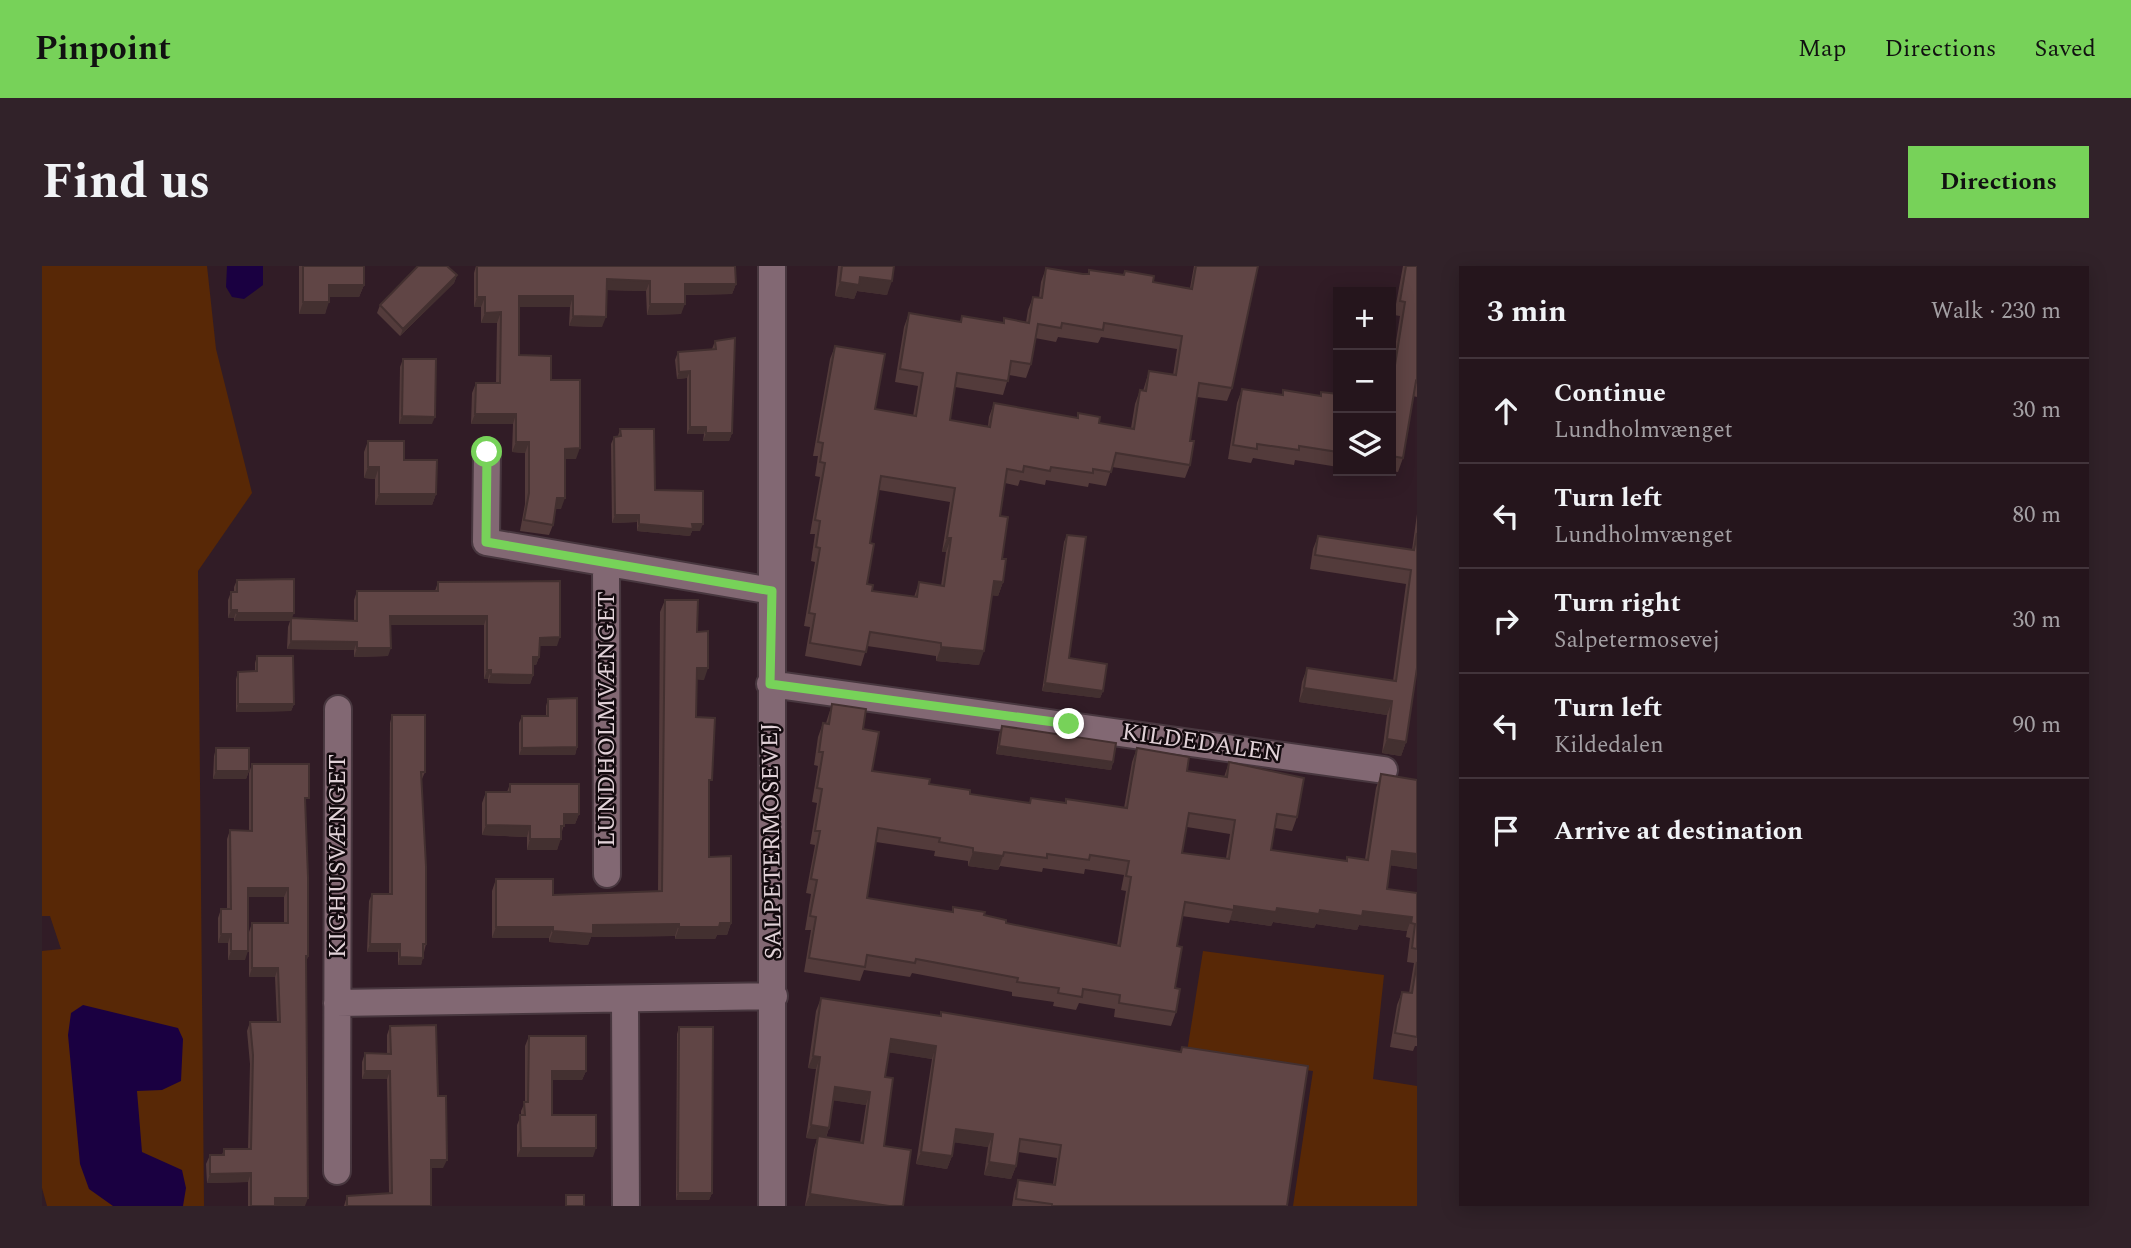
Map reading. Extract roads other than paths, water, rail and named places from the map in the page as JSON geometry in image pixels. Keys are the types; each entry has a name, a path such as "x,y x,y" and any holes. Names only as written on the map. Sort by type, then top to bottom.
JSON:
{"street":[{"name":"SALPETERMOSEVEJ","path":"772,266 772,1206"},
{"name":"LUNDHOLMVÆNGET","path":"487,452 486,542 772,591"},
{"name":"LUNDHOLMVÆNGET","path":"606,564 607,874"},
{"name":"KILDEDALEN","path":"770,684 1384,770"},
{"name":"KIGHUSVÆNGET","path":"337,1171 338,709"},
{"path":"337,1003 774,996"},
{"path":"625,1000 626,1206"}]}
